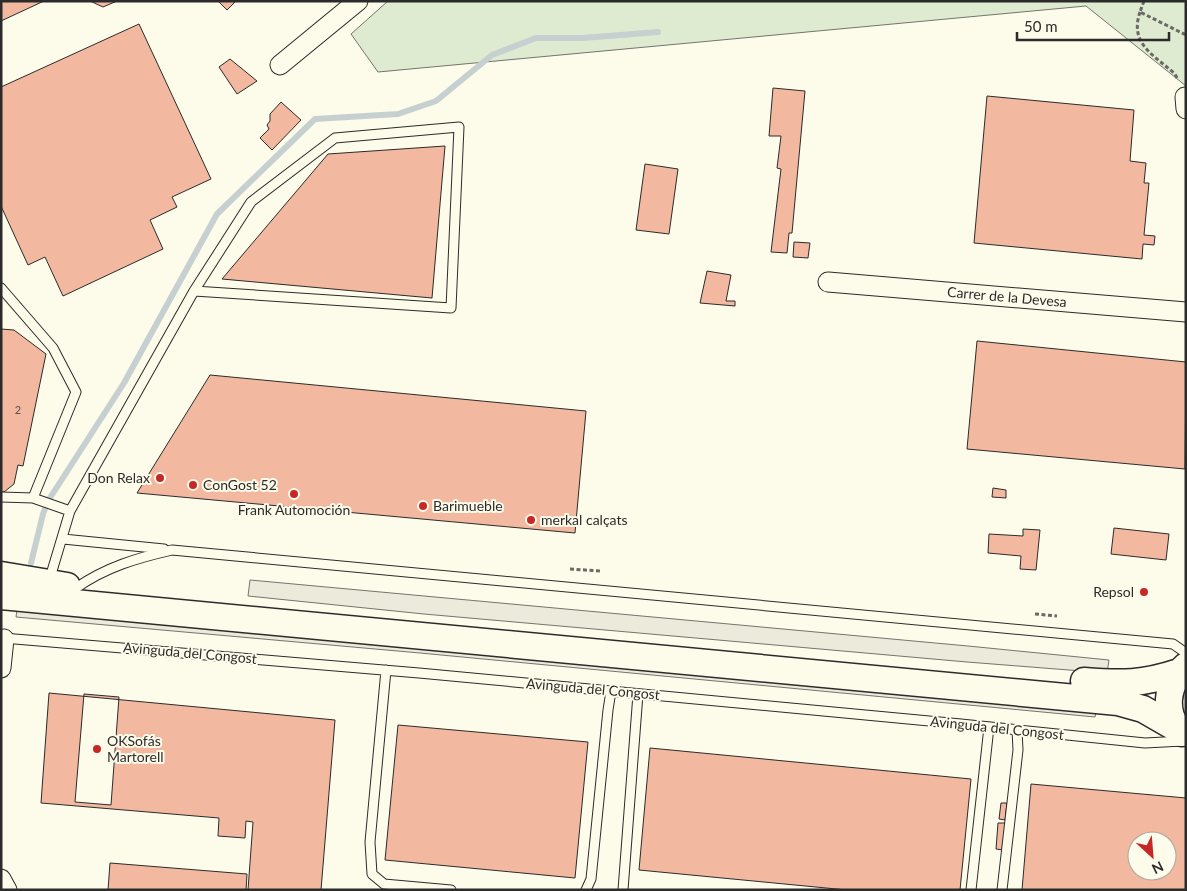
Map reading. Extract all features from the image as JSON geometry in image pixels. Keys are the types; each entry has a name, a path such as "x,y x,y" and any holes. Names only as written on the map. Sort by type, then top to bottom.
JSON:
{"main road":[{"path":"18,586 166,594 1117,684 1144,682 1184,664"},
{"path":"18,586 1118,702 1143,709 1183,735"},
{"path":"1183,735 1170,713 1168,698 1172,684 1184,664"}],"street":[{"path":"280,65 358,1"},
{"path":"1185,97 1186,109"},
{"name":"Carrer de la Devesa","path":"828,282 1186,312"},
{"path":"1,668 3,638"},
{"path":"1,879 7,890"}],"lane":[{"path":"18,586 63,539 70,511 194,291 251,202 335,138 459,127 451,308 194,291"},
{"path":"1,288 53,348 76,392 33,498"},
{"path":"1,497 33,498 70,511"},
{"path":"63,539 1173,644 1184,664"},
{"path":"76,588 90,578 132,559 172,550"},
{"name":"Avinguda del Congost","path":"3,638 386,670 1145,743 1183,735"},
{"path":"386,670 370,842 372,874 384,884 451,890"},
{"path":"586,890 591,879 611,691"},
{"path":"623,890 638,694"},
{"path":"972,890 989,727"},
{"path":"1002,890 1018,750 1018,730"}],"path":[{"path":"1144,1 1136,23 1141,44 1175,74 1185,97"},
{"path":"1140,12 1186,36"},
{"path":"570,569 600,571"}],"green space":[{"path":"388,1 1186,1 1186,86 1086,6 378,72 351,34"}],"shaded area":[{"path":"250,580 1109,660 1107,673 424,614 248,596"},
{"path":"18,603 1098,703 1095,717 16,617"}],"building":[{"path":"1,1 44,1 1,21"},
{"path":"90,1 117,1 103,7"},
{"path":"218,1 234,1 235,2 227,10"},
{"path":"139,24 211,179 172,197 177,207 150,220 163,249 63,296 45,257 28,265 1,206 1,87"},
{"path":"230,59 257,81 237,94 219,67"},
{"path":"773,88 805,91 792,233 789,233 787,253 771,252 781,169 777,168 781,136 769,136"},
{"path":"987,96 1134,110 1130,161 1146,163 1144,183 1149,183 1144,235 1155,236 1154,245 1143,244 1142,259 974,243"},
{"path":"281,102 301,120 272,150 260,138 269,129 267,125 270,121 270,114"},
{"path":"445,146 432,298 222,279 328,154"},
{"path":"645,164 678,169 669,234 636,230"},
{"path":"794,242 810,243 808,258 793,257"},
{"path":"707,271 731,275 726,301 735,301 735,306 700,303"},
{"path":"1,329 14,330 46,354 23,466 18,465 14,484 4,492 1,492"},
{"path":"977,341 1186,362 1185,469 967,449"},
{"path":"210,375 586,411 575,533 137,493"},
{"path":"993,488 1006,490 1006,498 992,497"},
{"path":"1114,528 1169,534 1166,560 1111,554"},
{"path":"1023,529 1040,530 1036,570 1020,569 1021,556 988,553 989,534 1023,536"},
{"path":"49,693 335,720 321,890 248,890 253,822 246,821 245,838 218,836 219,818 41,803"},
{"name":"OKSofás Martorell","path":"84,694 119,697 111,805 75,802"},
{"path":"398,725 588,742 575,878 385,860"},
{"path":"650,748 971,779 960,890 847,890 639,870"},
{"path":"1031,784 1186,798 1186,890 1022,890"},
{"path":"1001,803 1007,803 1005,820 999,819"},
{"path":"998,823 1006,823 1003,850 996,849"},
{"path":"110,863 247,874 246,890 108,890"}],"waterway":[{"path":"31,563 48,501 124,383 217,214 315,119 398,114 436,101 492,55 536,38 583,38 658,32"}],"place":[{"name":"Don Relax","path":"160,478"},
{"name":"ConGost 52","path":"193,485"},
{"name":"Frank Automoción","path":"294,494"},
{"name":"Barimueble","path":"423,506"},
{"name":"merkal calçats","path":"531,520"},
{"name":"Repsol","path":"1144,592"},
{"name":"OKSofás Martorell","path":"97,749"}]}
